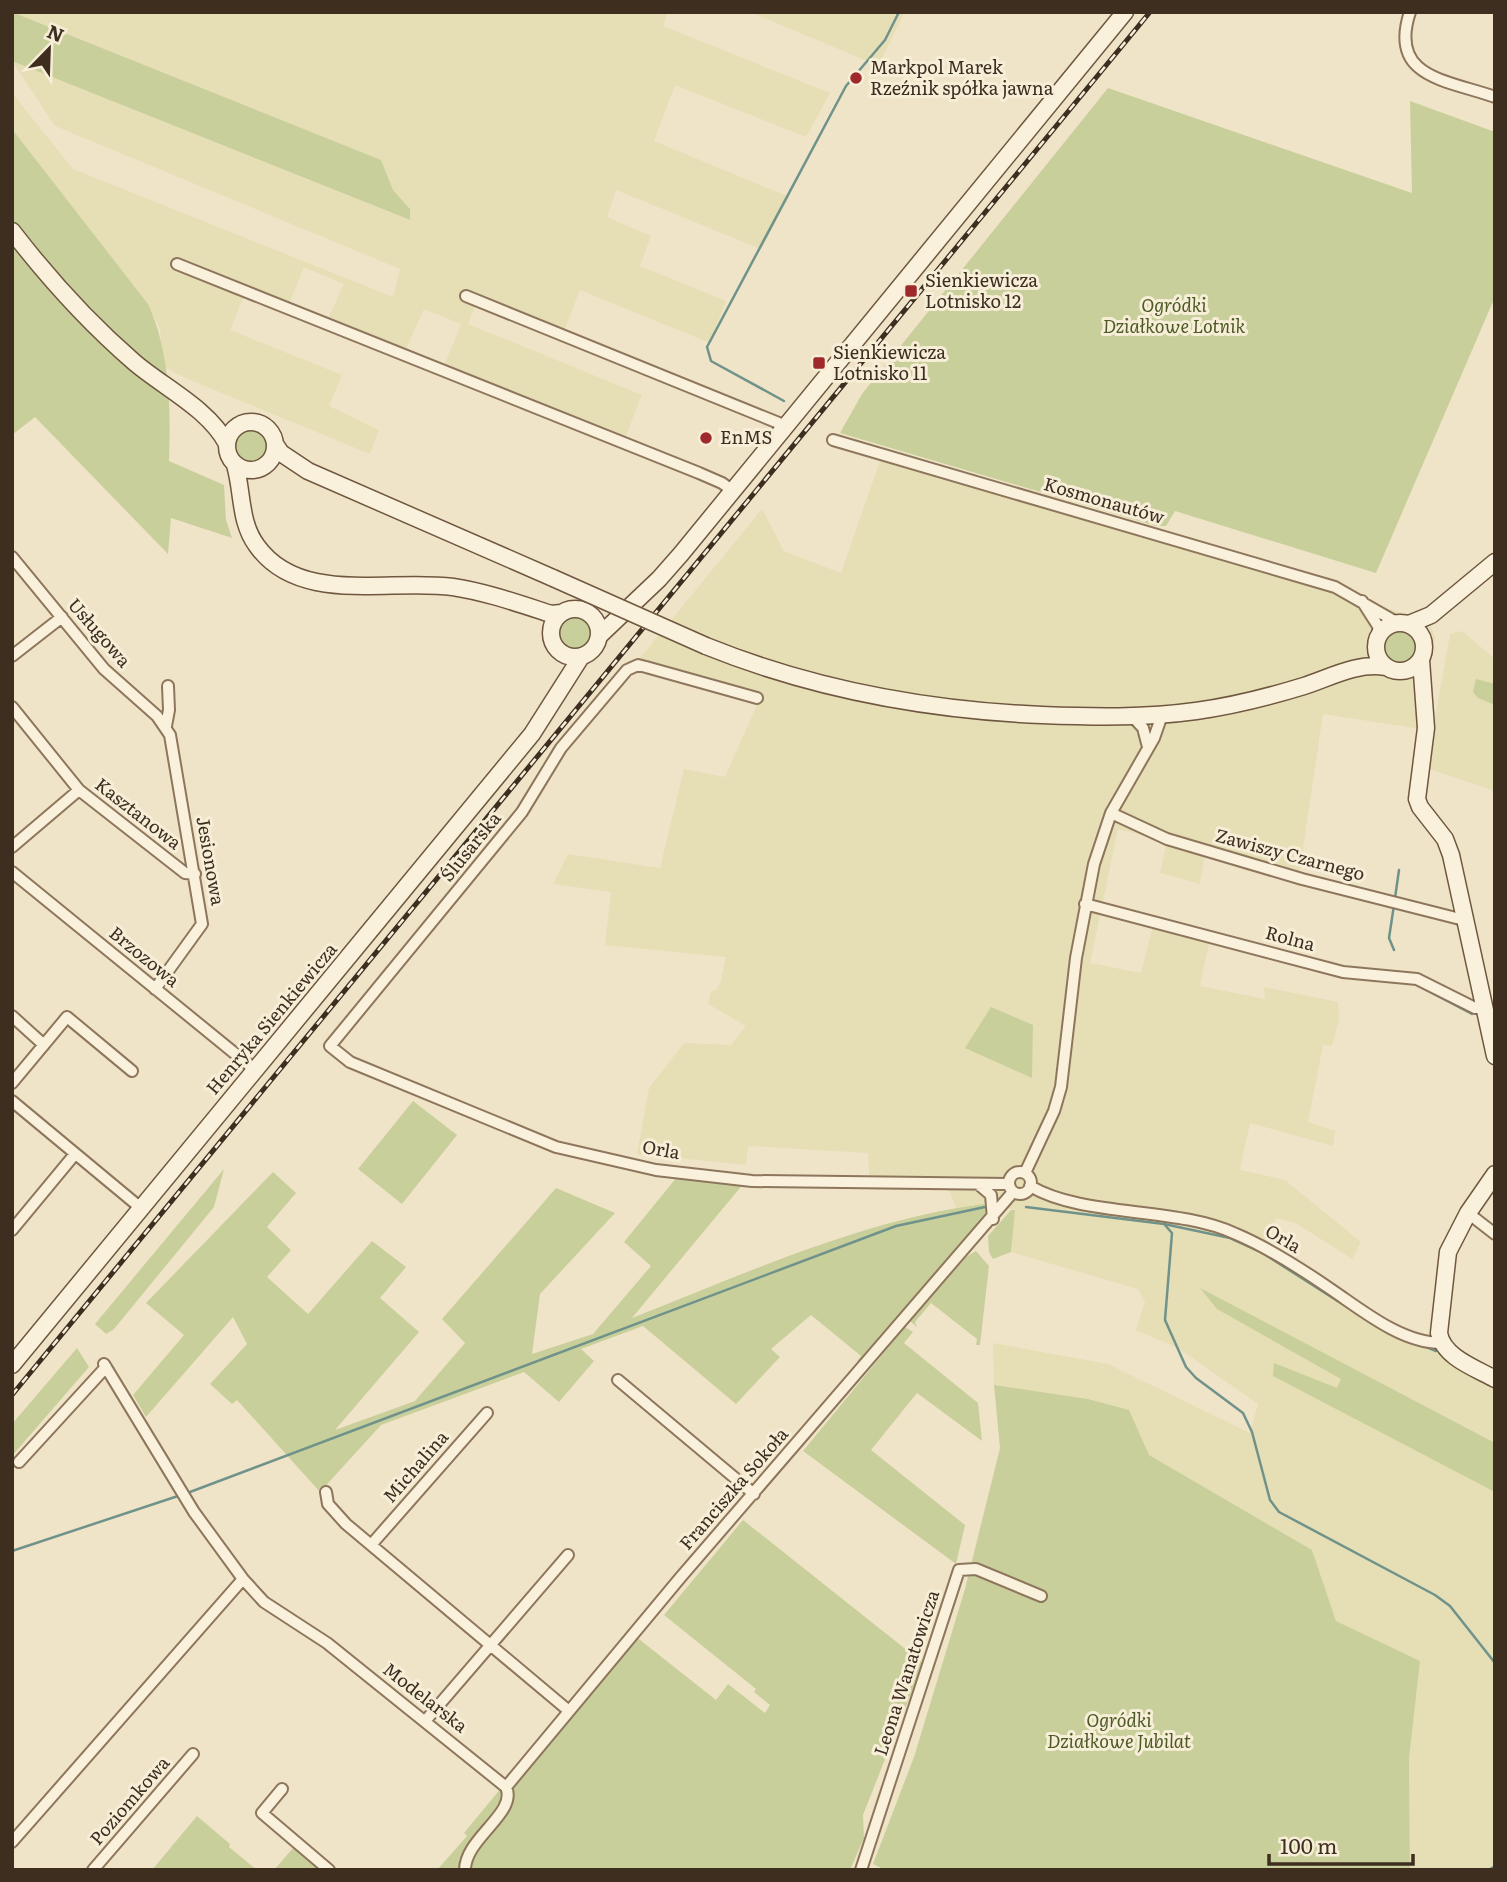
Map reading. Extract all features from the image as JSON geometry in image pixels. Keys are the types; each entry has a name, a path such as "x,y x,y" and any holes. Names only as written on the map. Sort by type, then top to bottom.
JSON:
{"main road":[{"path":"510,603 546,626 552,644 559,652 570,657 581,657 591,651 599,636 659,579 733,491 1125,12"},
{"path":"12,232 80,312 133,361 199,412 227,444"},
{"path":"199,412 229,425 251,422 262,425 271,433 281,453 308,471 706,646 798,679 882,699 995,713 1133,717 1251,701 1345,671 1375,665 1402,671 1424,699"},
{"path":"239,425 230,433 227,444 228,455 235,465 248,530 255,544 274,564 297,577 321,583 455,587 551,614 572,608 600,616 628,607"},
{"path":"241,502 250,477 273,456 275,444"},
{"path":"235,465 245,470 261,468 308,471"},
{"path":"1345,671 1370,654 1387,626 1404,624 1431,615 1495,562"},
{"path":"1495,575 1439,622 1424,642 1421,660 1426,728 1418,799 1420,807 1445,839 1495,1056"},
{"path":"550,633 553,622 561,613"},
{"path":"590,614 597,624 599,636"},
{"path":"1404,624 1419,631 1424,642"},
{"path":"1377,640 1378,657 1385,667"},
{"name":"Henryka Sienkiewicza","path":"557,693 562,667 559,652"},
{"name":"Henryka Sienkiewicza","path":"12,1365 532,734 581,657"},
{"path":"1402,671 1413,668 1421,660"},
{"path":"1441,1343 1444,1271 1448,1252 1468,1213 1495,1174"},
{"name":"Orla","path":"1441,1343 1450,1353 1495,1379"}],"street":[{"path":"1410,12 1404,44 1412,64 1430,74 1495,97"},
{"path":"177,264 711,478 733,491"},
{"path":"466,296 786,426"},
{"name":"Kosmonautów","path":"833,440 1335,587 1404,624"},
{"name":"Usługowa","path":"12,557 104,669 166,726"},
{"path":"1362,601 1378,626 1377,640"},
{"path":"12,656 62,617"},
{"name":"Ślusarska","path":"330,1046 522,813 566,742 633,667 646,667 757,698"},
{"name":"Jesionowa","path":"155,989 202,924 166,726 169,710 168,686"},
{"name":"Kasztanowa","path":"12,706 79,790 185,873 195,874"},
{"path":"1025,1173 1013,1174 1011,1188 1023,1194 1030,1185 1025,1173 1049,1122 1061,1087 1085,904 1094,863 1111,813 1162,715"},
{"path":"1133,717 1143,728 1147,747"},
{"path":"12,847 79,790"},
{"name":"Zawiszy Czarnego","path":"1111,813 1179,843 1302,879 1464,920"},
{"name":"Brzozowa","path":"12,873 254,1069"},
{"name":"Rolna","path":"1085,904 1343,972 1417,979 1475,1008 1484,1008"},
{"path":"12,1016 44,1045"},
{"path":"12,1083 66,1017 132,1071"},
{"name":"Orla","path":"330,1046 350,1062 555,1147 656,1170 752,1181 975,1182 1011,1188"},
{"path":"12,1101 142,1209"},
{"path":"12,1230 75,1154"},
{"path":"975,1182 991,1195 993,1219"},
{"name":"Orla","path":"1030,1185 1043,1193 1071,1201 1158,1214 1236,1233 1402,1333 1441,1343"},
{"name":"Franciszka Sokoła","path":"506,1787 823,1411 993,1219 1011,1188"},
{"path":"1468,1213 1495,1234"},
{"name":"Modelarska","path":"19,1462 105,1365 194,1512 243,1579 264,1602 327,1643 506,1787"},
{"path":"618,1380 754,1494"},
{"name":"Michalina","path":"371,1545 486,1413"},
{"path":"326,1492 328,1504 371,1545 569,1711"},
{"path":"426,1720 568,1555"},
{"name":"Leona Wanatowicza","path":"861,1870 959,1570 976,1569 1041,1596"},
{"path":"12,1842 243,1579"},
{"name":"Poziomkowa","path":"93,1870 193,1754"},
{"path":"465,1870 472,1845 506,1806 510,1797 506,1787"},
{"path":"282,1789 262,1813 329,1870"}],"shaded area":[{"path":"12,12 668,12 663,26 830,93 806,137 675,85 654,141 789,197 761,249 616,190 607,217 651,236 640,266 726,301 710,343 580,290 562,336 477,301 468,324 642,395 625,438 444,366 461,324 424,309 405,351 327,321 344,284 304,267 287,309 245,294 230,330 342,375 329,406 379,430 370,454 183,377 163,366 160,329 148,304 12,129 12,93 73,169 393,297 400,269 55,126 12,61 409,220 410,209 393,190 381,160"},
{"path":"750,12 905,12 880,62 875,60 872,63"},
{"path":"881,458 1419,618 1430,625 1435,637 1421,729 1323,714 1299,875 1206,849 1200,884 1160,873 1167,842 1118,829 1090,963 1141,973 1153,925 1210,939 1200,986 1265,999 1264,987 1338,1002 1339,1019 1332,1046 1323,1045 1308,1122 1335,1131 1333,1146 1250,1123 1240,1170 1285,1180 1361,1242 1352,1259 1296,1223 1276,1218 1265,1252 1495,1384 1495,1870 1410,1870 1409,1759 1420,1661 1336,1621 1312,1550 1149,1455 1128,1410 1088,1399 994,1385 993,1343 1108,1364 1250,1433 1258,1404 1178,1348 1136,1330 1145,1302 1138,1289 1011,1252 1015,1210 984,1204 956,1208 949,1190 870,1190 868,1153 748,1146 746,1165 637,1154 649,1088 684,1043 731,1045 746,1026 708,1004 711,991 715,991 720,984 726,957 605,945 611,892 553,884 568,854 660,868 684,769 725,777 761,696 636,663 762,509 784,551 841,573"},
{"path":"1462,631 1495,659 1495,791 1426,768 1450,634"}],"green space":[{"path":"12,12 381,160 393,190 410,209 410,220 12,61"},
{"name":"Ogródki Działkowe Lotnik","path":"1108,88 1412,193 1410,101 1495,132 1495,297 1376,573 1175,511 1166,526 1156,526 840,433 862,394"},
{"path":"12,129 148,304 161,341 168,381 169,461 224,485 226,520 232,538 171,518 168,554 35,417 12,435"},
{"path":"251,429 263,434 268,446 263,458 251,463 239,458 234,446 239,434"},
{"path":"575,615 587,621 593,633 587,645 575,651 563,645 557,633 563,621"},
{"path":"1400,629 1413,634 1418,647 1413,660 1400,665 1387,660 1382,647 1387,634"},
{"path":"1476,679 1495,684 1495,705 1478,698 1473,692"},
{"path":"991,1007 1033,1025 1032,1078 965,1048"},
{"path":"413,1101 457,1135 402,1204 358,1169"},
{"path":"224,1169 214,1207 114,1329 106,1334 95,1324"},
{"path":"273,1172 296,1193 267,1227 291,1250 267,1277 308,1314 372,1241 406,1267 380,1298 419,1332 335,1430 415,1401 465,1343 442,1319 556,1188 615,1213 540,1294 532,1354 593,1334 651,1266 624,1242 677,1177 744,1183 632,1318 805,1250 894,1222 984,1204 988,1218 861,1363 857,1361 861,1356 811,1315 771,1349 780,1357 736,1404 643,1326 581,1349 594,1361 559,1402 524,1372 381,1425 320,1492 237,1400 232,1404 210,1384 247,1344 233,1317 146,1417 133,1395 184,1335 146,1303"},
{"path":"1011,1210 1015,1210 1011,1252 993,1259 989,1252 988,1236"},
{"path":"976,1251 989,1266 980,1345 976,1345 977,1339 931,1303 915,1322 917,1327 910,1321 966,1257"},
{"path":"1200,1288 1495,1443 1495,1492 1273,1376 1274,1363 1337,1388 1341,1379 1217,1309"},
{"path":"905,1327 913,1332 904,1343 978,1403 982,1441 917,1393 871,1450 965,1525 956,1564 803,1451"},
{"path":"77,1348 89,1367 12,1456 12,1424"},
{"name":"Ogródki Działkowe Jubilat","path":"994,1385 1088,1399 1129,1410 1149,1455 1312,1550 1336,1621 1420,1661 1409,1759 1410,1870 885,1870 873,1864 914,1757 965,1589 1000,1448"},
{"path":"743,1520 923,1663 863,1815 864,1838 850,1870 437,1870 467,1836 464,1833 630,1632 716,1700 728,1684 765,1713 770,1705 754,1692 756,1689 664,1615"},
{"path":"197,1816 230,1844 229,1847 257,1870 152,1870"},
{"path":"294,1847 324,1870 274,1870"}],"waterway":[{"path":"784,401 711,361 707,347 846,86 885,40 899,12"},
{"path":"1395,898 1399,870"},
{"path":"1394,905 1389,938 1394,950"},
{"path":"1413,983 1472,1014"},
{"path":"190,1492 896,1226 985,1207"},
{"path":"1026,1207 1164,1224 1230,1238 1261,1252 1347,1307"},
{"path":"1164,1224 1172,1233 1165,1320 1186,1367 1196,1378 1243,1413 1252,1432 1270,1500 1279,1512 1435,1595 1450,1606 1495,1663"},
{"path":"1424,1346 1436,1351"},
{"path":"12,1551 178,1496"},
{"path":"1489,1870 1495,1866"}],"railway":[{"path":"12,1395 1150,12"}],"place":[{"name":"Markpol Marek Rzeźnik spółka jawna","path":"856,78"},
{"name":"Sienkiewicza Lotnisko 12","path":"911,291"},
{"name":"Sienkiewicza Lotnisko 11","path":"819,363"},
{"name":"EnMS","path":"706,438"}]}
